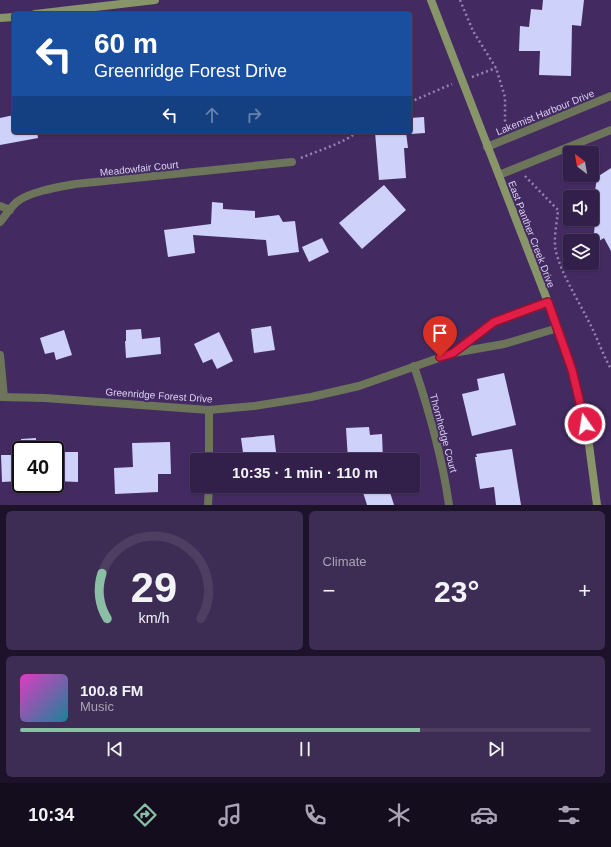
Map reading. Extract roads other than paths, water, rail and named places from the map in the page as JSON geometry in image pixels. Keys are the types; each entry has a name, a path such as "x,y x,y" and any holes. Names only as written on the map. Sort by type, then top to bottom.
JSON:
{"street":[{"path":"52,12 155,0"},
{"name":"East Panther Creek Drive","path":"431,0 558,328 572,370 588,437 597,505"},
{"path":"0,18 12,17"},
{"name":"Lakemist Harbour Drive","path":"488,147 611,96"},
{"path":"499,175 611,130"},
{"name":"Meadowfair Court","path":"0,222 18,200 34,193 69,186 292,162"},
{"path":"0,206 10,210"},
{"name":"Greenridge Forest Drive","path":"453,353 494,322 548,302"},
{"name":"Greenridge Forest Drive","path":"2,397 45,398 209,410 254,406 310,397 359,386 453,353 504,344 558,328"},
{"path":"0,355 2,397"},
{"name":"Thornhedge Court","path":"414,366 428,407 444,468 449,505"},
{"path":"209,410 209,453"},
{"path":"208,505 209,493"}]}
